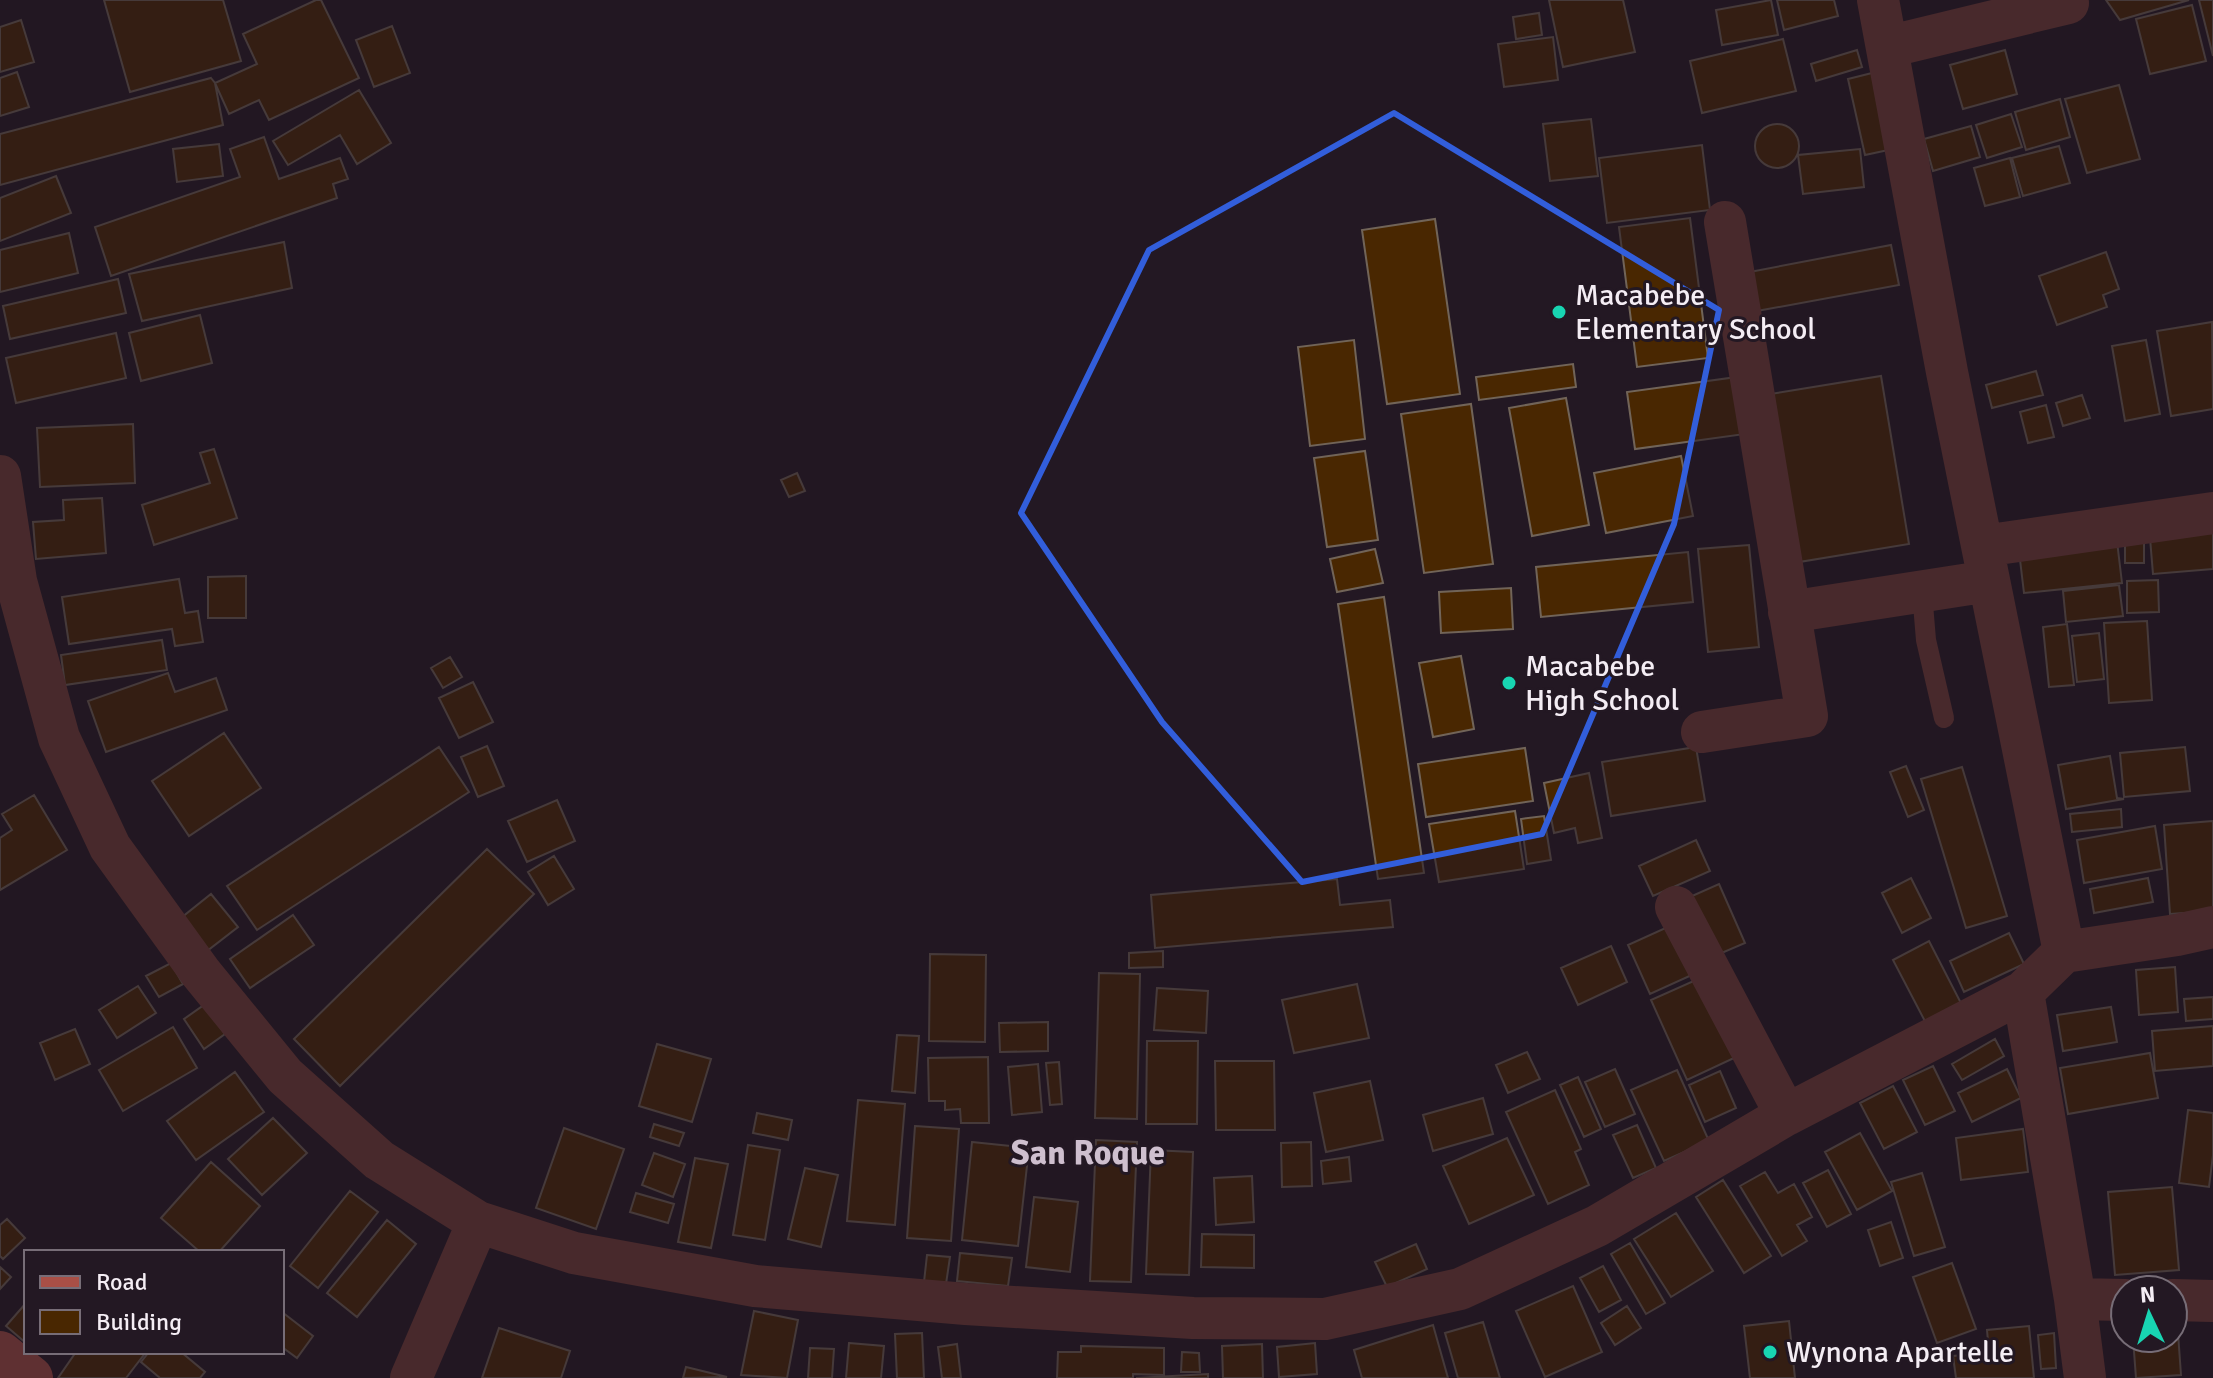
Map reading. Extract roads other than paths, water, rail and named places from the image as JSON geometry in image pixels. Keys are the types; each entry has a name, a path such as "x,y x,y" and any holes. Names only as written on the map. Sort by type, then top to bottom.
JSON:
{"street":[{"path":"1878,0 1944,357 2064,952"},
{"path":"1887,47 2068,3"},
{"path":"1702,732 1807,716 1725,222"},
{"path":"0,476 16,581 59,738 110,847 201,973 285,1076 379,1160 478,1222 574,1253 755,1286 966,1304 1178,1317 1325,1319 1460,1289 1597,1226 1786,1115 2023,992 2064,952 2213,927"},
{"path":"1789,612 1922,592 1986,564 2213,513"},
{"path":"1676,907 1786,1115"},
{"path":"2023,992 2075,1299 2085,1378"},
{"path":"411,1378 478,1222"},
{"path":"2075,1299 2109,1300"},
{"path":"2189,1300 2213,1301"}],"lane":[{"path":"1922,592 1926,640 1944,718"}],"place":[{"name":"Macabebe Elementary School","path":"1559,312"},
{"name":"Macabebe High School","path":"1509,683"},
{"name":"Wynona Apartelle","path":"1770,1352"}],"district":[{"name":"San Roque","path":"1088,1153"}]}
